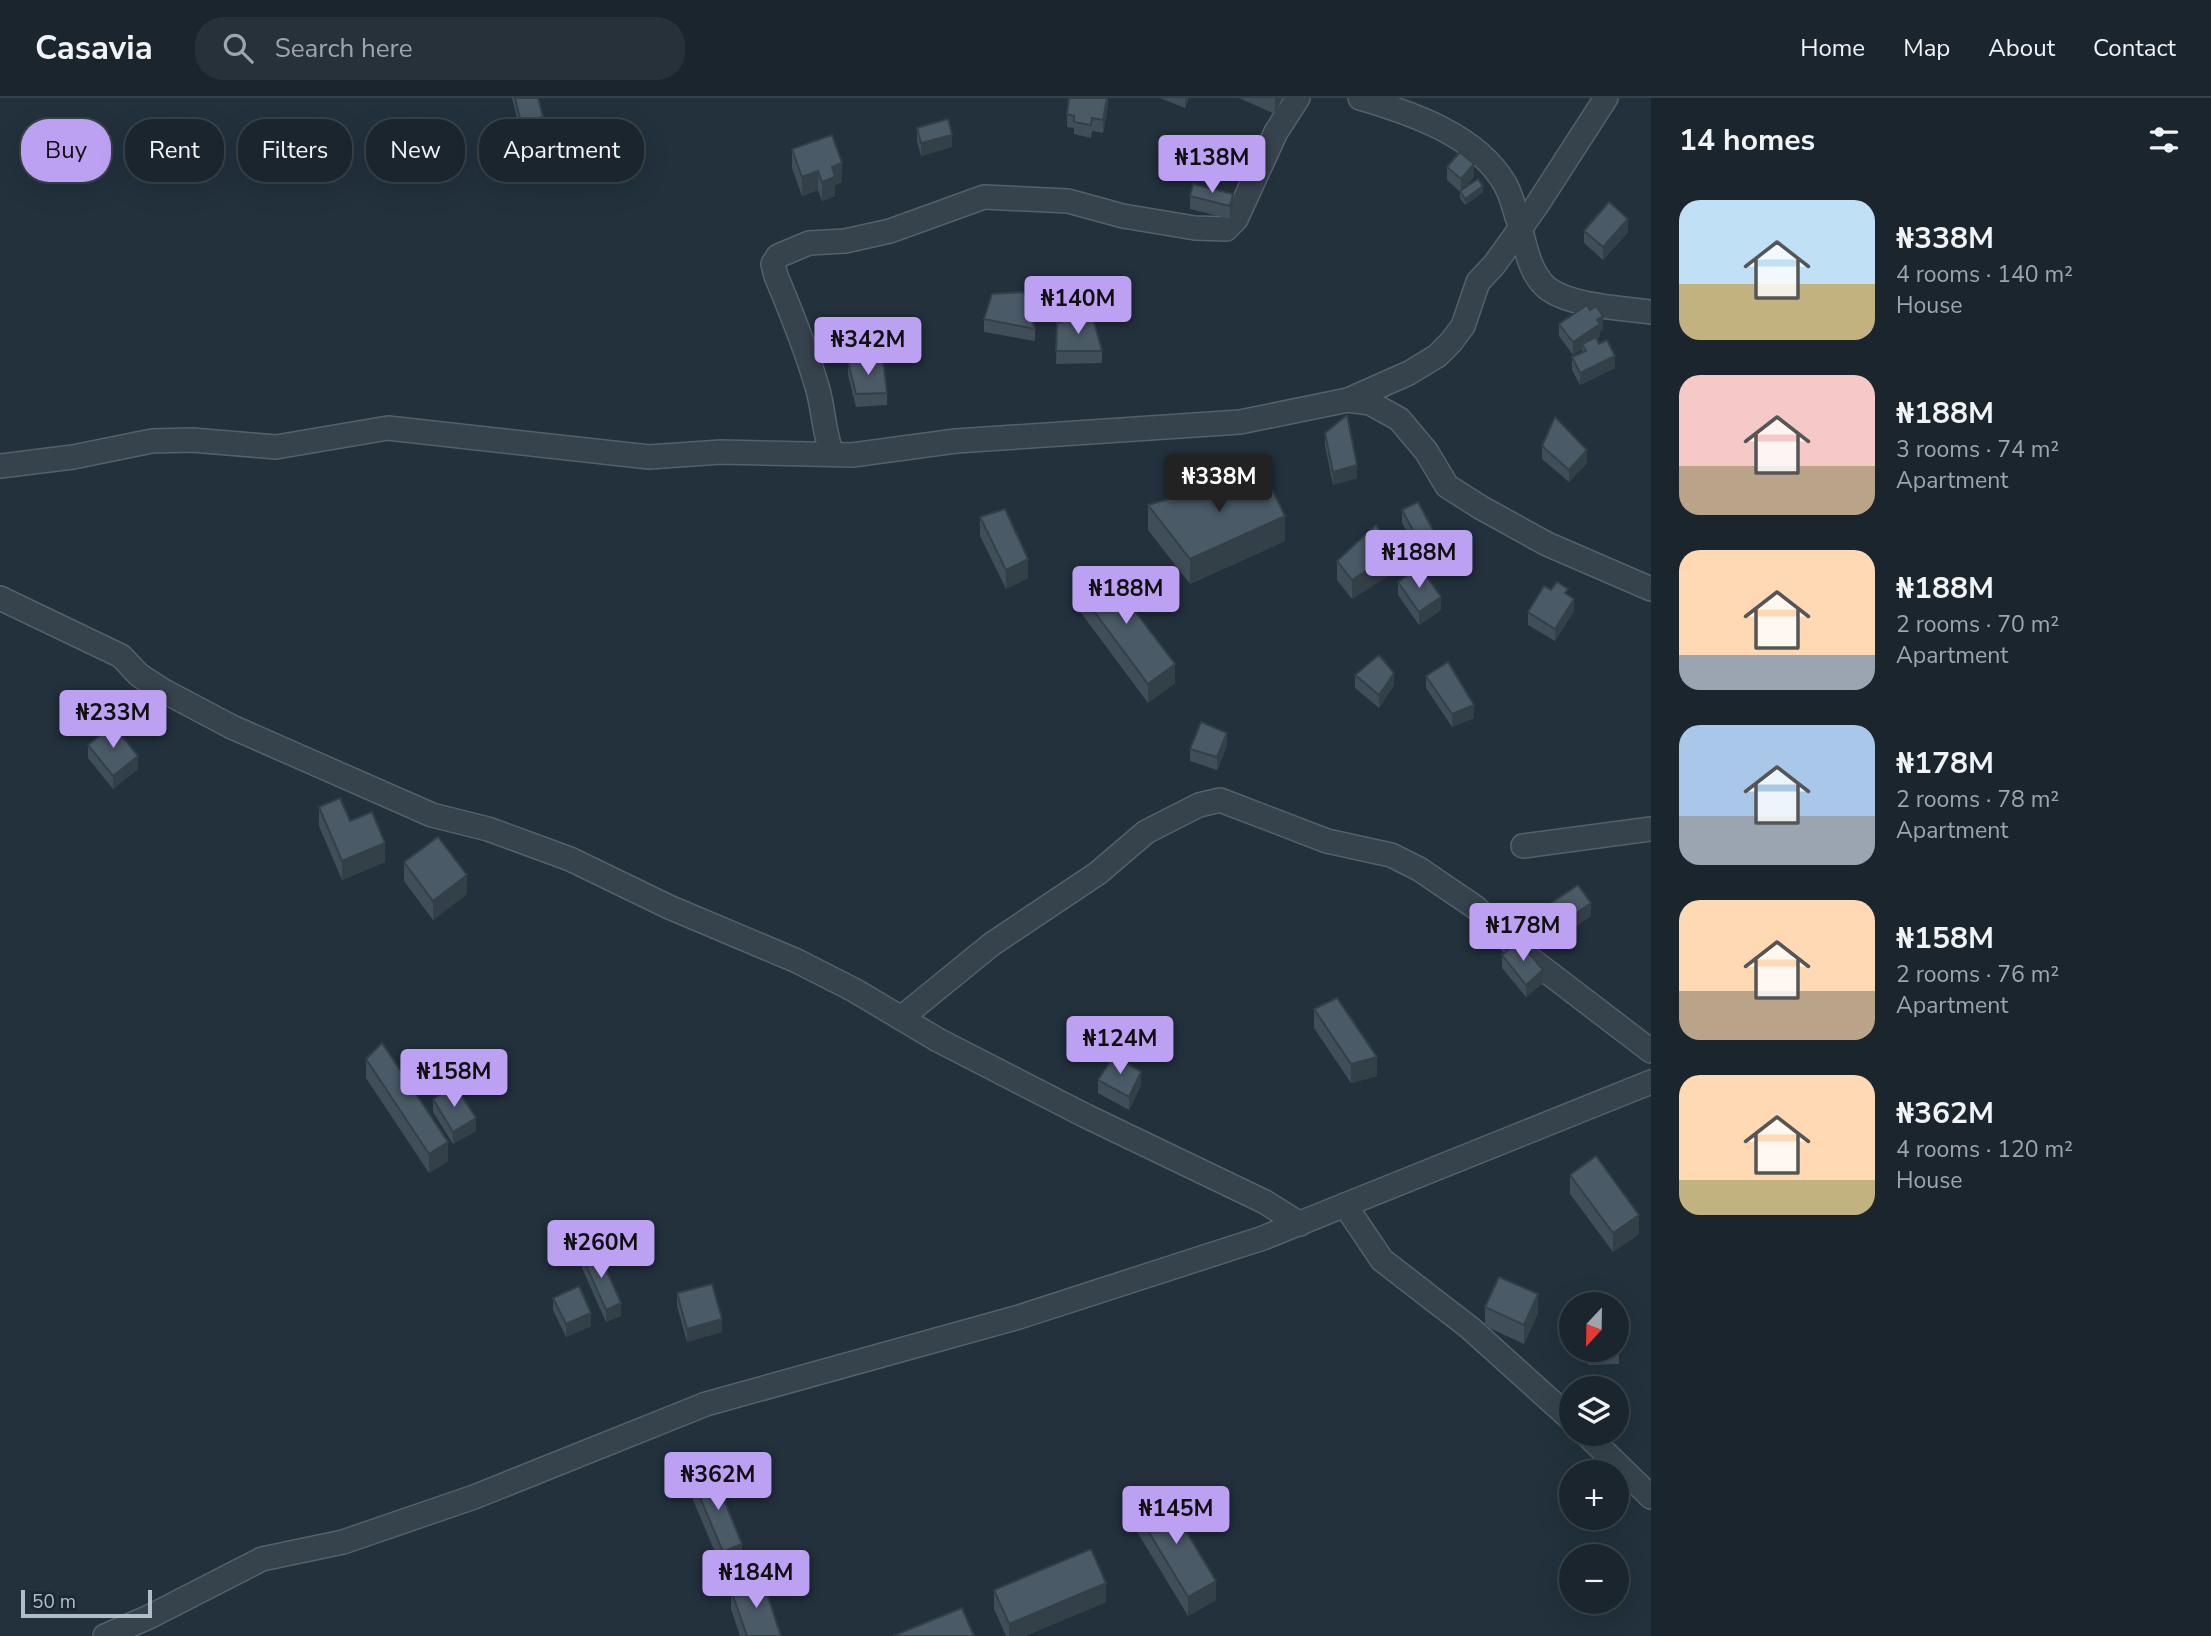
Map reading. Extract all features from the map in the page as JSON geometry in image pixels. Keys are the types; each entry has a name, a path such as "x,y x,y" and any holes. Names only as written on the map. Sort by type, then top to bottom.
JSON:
{"street":[{"path":"832,454 826,439 821,401 807,350 776,276 773,264 778,256 809,243 845,241 890,231 984,197 1068,201 1123,216 1195,228 1226,229 1236,219 1276,132 1298,98"},
{"path":"1360,98 1434,125 1469,145 1506,185 1530,263 1545,286 1560,296 1651,312"},
{"path":"0,466 73,457 152,441 192,440 276,447 388,428 562,450 649,457 720,452 852,455 956,441 1240,422 1348,400 1409,373 1437,356 1463,326 1478,282 1520,229 1606,98"},
{"path":"1348,400 1370,403 1399,419 1426,452 1447,486 1480,508 1547,544 1651,589"},
{"path":"0,598 121,656 139,675 162,690 232,727 432,815 488,830 570,859 669,907 797,961 1086,1116 1265,1202 1300,1224"},
{"path":"901,1018 992,944 1098,873 1146,832 1199,805 1220,800 1327,841 1391,855 1419,869 1475,907 1528,957 1651,1051"},
{"path":"1523,846 1651,829"},
{"path":"104,1636 149,1617 262,1559 343,1542 474,1497 706,1404 1019,1317 1300,1224 1651,1082"},
{"path":"1345,1205 1382,1260 1470,1328 1559,1408"},
{"path":"1598,1446 1651,1497"}],"building":[{"path":"515,98 538,98 543,117 520,119"},
{"path":"1069,98 1107,98 1103,120 1092,118 1091,125 1074,122 1074,116 1067,114"},
{"path":"948,119 952,135 921,143 917,128"},
{"path":"832,135 842,163 832,167 835,177 822,182 818,171 802,177 792,149"},
{"path":"1460,152 1474,164 1461,179 1447,167"},
{"path":"1478,179 1483,186 1465,199 1460,191"},
{"path":"1193,184 1233,194 1230,206 1190,196"},
{"path":"1609,202 1628,219 1603,247 1584,231"},
{"path":"1102,279 1104,298 1043,301 1041,282"},
{"path":"1024,292 1035,329 984,319 992,294"},
{"path":"1587,305 1590,310 1596,306 1603,316 1597,320 1600,324 1573,342 1559,324"},
{"path":"1092,315 1102,351 1056,351 1057,323"},
{"path":"1596,337 1599,344 1607,340 1615,356 1580,373 1572,357 1586,351 1582,344"},
{"path":"883,361 887,393 856,394 848,362"},
{"path":"1347,415 1357,465 1333,472 1325,433"},
{"path":"1555,417 1587,450 1569,470 1542,446"},
{"path":"1264,473 1285,516 1190,559 1148,505"},
{"path":"1418,502 1436,536 1421,545 1402,510"},
{"path":"1005,509 1028,559 1006,570 980,517"},
{"path":"1376,525 1394,553 1352,580 1337,561"},
{"path":"1420,567 1441,597 1419,612 1398,582"},
{"path":"1102,568 1175,664 1148,684 1076,587"},
{"path":"1557,582 1568,589 1565,593 1574,599 1555,629 1528,612 1544,586 1551,590"},
{"path":"1379,655 1394,673 1379,695 1355,675"},
{"path":"1448,662 1474,705 1452,714 1426,676"},
{"path":"1201,722 1227,733 1217,757 1190,749"},
{"path":"113,725 138,756 113,776 88,745"},
{"path":"340,798 350,821 372,812 385,843 342,861 319,807"},
{"path":"438,837 467,875 433,901 404,862"},
{"path":"1578,885 1591,903 1563,922 1550,904"},
{"path":"1519,941 1543,970 1526,985 1502,955"},
{"path":"1337,998 1377,1057 1351,1064 1314,1009"},
{"path":"382,1043 448,1142 429,1154 366,1059"},
{"path":"1114,1056 1141,1072 1129,1097 1098,1080"},
{"path":"455,1086 476,1118 453,1132 433,1099"},
{"path":"1596,1156 1639,1215 1613,1233 1570,1175"},
{"path":"597,1249 621,1303 606,1310 582,1256"},
{"path":"1499,1277 1538,1294 1524,1325 1485,1307"},
{"path":"712,1284 722,1319 687,1329 677,1293"},
{"path":"579,1286 591,1313 566,1324 553,1298"},
{"path":"713,1473 742,1544 723,1552 693,1481"},
{"path":"1164,1495 1216,1581 1188,1597 1136,1511"},
{"path":"1091,1549 1106,1583 1009,1624 994,1590"},
{"path":"762,1579 781,1636 747,1636 731,1590"},
{"path":"962,1608 974,1636 893,1636"}]}
